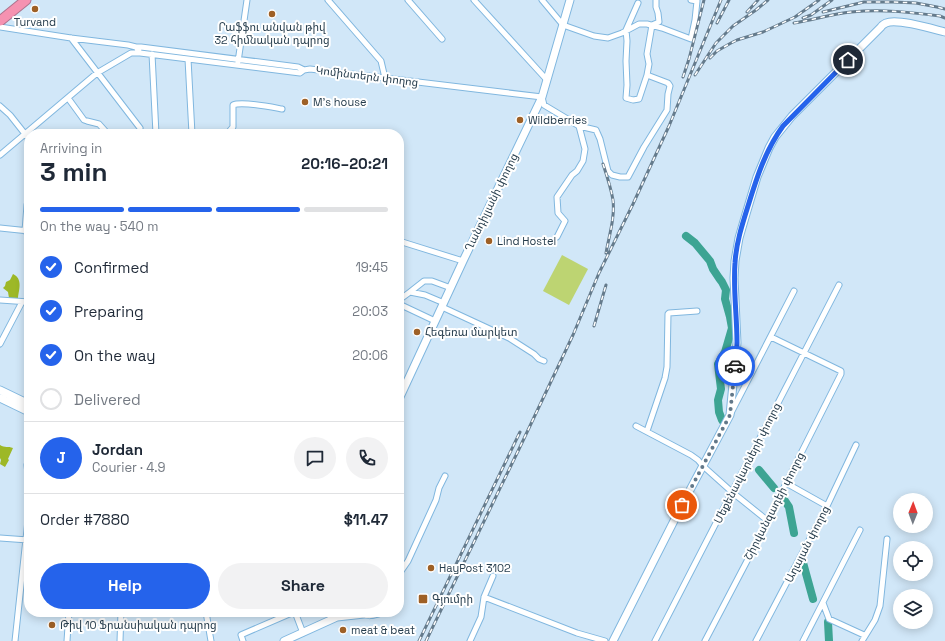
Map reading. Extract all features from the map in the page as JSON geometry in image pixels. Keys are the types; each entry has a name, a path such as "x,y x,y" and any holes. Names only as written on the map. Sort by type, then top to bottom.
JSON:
{"highway":[{"path":"0,21 26,0"}],"street":[{"path":"238,63 247,0"},
{"path":"328,0 381,61 385,78"},
{"path":"408,0 442,39"},
{"path":"474,0 547,80"},
{"path":"542,0 563,25 594,36 608,38 639,24 647,24 691,39 697,1 691,0"},
{"name":"Ղանդիլյանի փողոց","path":"404,388 542,97 570,0"},
{"path":"652,25 659,22 656,0"},
{"path":"638,3 626,30 628,41 626,61 626,98 633,100 639,99 649,64 647,54 652,25"},
{"path":"730,415 737,343 734,278 735,261 739,238 757,177 769,148 783,126 792,116 886,23 896,22 945,32"},
{"path":"0,27 238,63"},
{"path":"71,38 140,128"},
{"path":"136,47 140,53"},
{"path":"30,129 97,73 131,53 238,63"},
{"path":"152,54 156,129"},
{"path":"188,59 192,129"},
{"name":"Կոմինտերն փողոց","path":"238,63 298,67 304,70 310,69 542,97"},
{"path":"542,97 544,105 579,126 596,130 600,139 608,171 612,175 628,177 644,147 667,110 670,86 668,83 647,75"},
{"path":"68,98 84,120 99,124 104,129"},
{"path":"231,129 233,127 233,105 235,104 282,109"},
{"path":"0,106 10,115 24,134 0,155"},
{"path":"557,237 565,221 558,213 558,197 583,161 586,149 579,126"},
{"path":"0,228 24,231"},
{"path":"404,243 463,261"},
{"path":"404,296 424,280 432,281 451,288"},
{"name":"Մեքենավարների փողոց","path":"655,641 839,285"},
{"path":"613,641 794,291"},
{"path":"410,292 425,294 443,305 508,338 544,361"},
{"path":"0,300 22,302 0,344"},
{"path":"404,306 435,321"},
{"path":"647,431 665,378 667,367 668,314 697,311"},
{"path":"771,337 804,353"},
{"name":"Շիրվանզադեի փողոց","path":"705,641 768,521 841,374 841,371 804,353"},
{"path":"0,390 24,402"},
{"path":"0,398 24,410"},
{"path":"636,426 698,460 732,492 768,521"},
{"name":"Աղայան փողոց","path":"756,641 856,445"},
{"path":"404,567 436,500 444,476"},
{"path":"786,483 826,506"},
{"path":"803,641 860,530"},
{"path":"0,538 24,540"},
{"path":"862,641 880,606 887,539"},
{"path":"15,641 24,571"},
{"path":"470,641 481,617 484,597 493,576"},
{"path":"484,597 577,634 605,641"},
{"path":"823,603 829,619 864,635"},
{"path":"67,641 69,617"},
{"path":"120,641 121,617"},
{"path":"207,617 211,641"},
{"path":"243,641 241,635 282,617"},
{"path":"296,617 303,633"},
{"path":"284,641 336,617"}],"green space":[{"path":"562,255 588,269 569,305 543,291"},
{"path":"13,274 16,276 20,284 18,298 12,299 9,298 8,292 3,288"},
{"path":"0,445 13,448 5,467 0,464"}],"waterway":[{"path":"686,236 695,243 710,261 713,269 726,290 725,299 732,328 725,352 718,364 721,389 718,400 719,412 722,420"},
{"path":"759,470 774,488"},
{"path":"785,501 789,507 794,533"},
{"path":"802,559 813,599"},
{"path":"828,622 829,641"}],"railway":[{"path":"683,77 704,0"},
{"path":"426,641 573,335 599,273 669,126 721,0"},
{"path":"717,23 729,0"},
{"path":"747,12 758,0"},
{"path":"695,75 716,43 733,26 768,0"},
{"path":"710,58 717,51 737,40 763,32 795,17 819,0"},
{"path":"803,18 811,15 832,0"},
{"path":"823,12 864,2 916,3 945,9"},
{"path":"794,23 837,14 862,11 906,12 940,16 945,18"},
{"path":"603,164 613,200 612,220 606,253"},
{"path":"594,326 606,285"},
{"path":"419,641 520,432"}],"way so far":[{"path":"682,505 730,415 735,366"}],"place":[{"name":"Turvand","path":"35,9"},
{"name":"Րաֆֆու անվան թիվ 32 հիմնական դպրոց","path":"272,14"},
{"name":"M's house","path":"305,102"},
{"name":"Wildberries","path":"520,120"},
{"name":"Lind Hostel","path":"489,241"},
{"name":"Հեգեռա մարկետ","path":"417,332"},
{"name":"HayPost 3102","path":"431,568"},
{"name":"Գյումրի","path":"423,599"},
{"name":"Թիվ 10 Ֆրանսիական դպրոց","path":"52,625"},
{"name":"meat & beat","path":"343,630"}],"route":[{"path":"735,366 737,343 734,278 735,261 739,238 757,177 769,148 783,126 848,60"}]}
